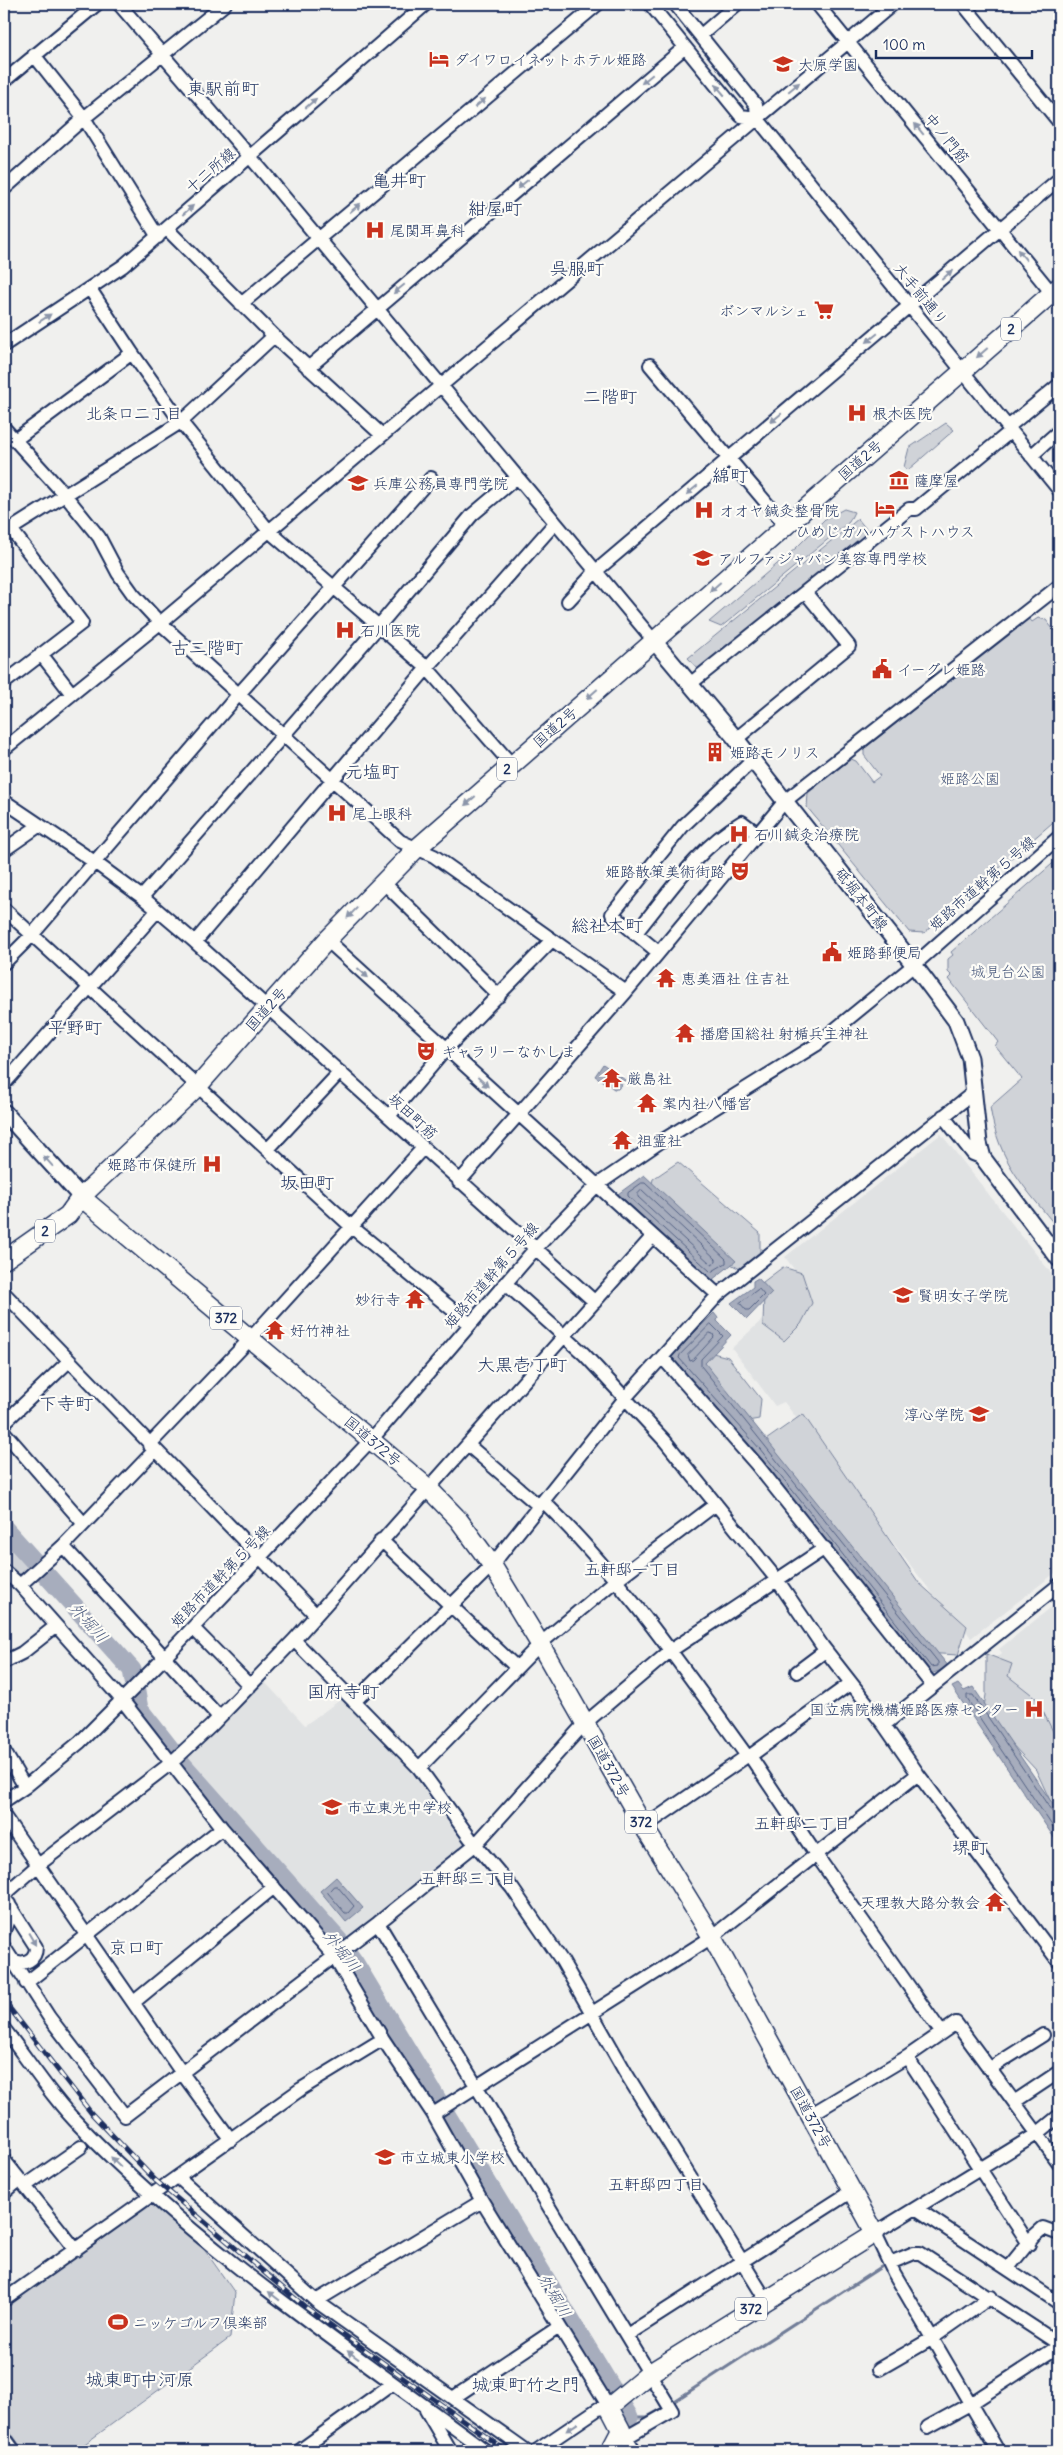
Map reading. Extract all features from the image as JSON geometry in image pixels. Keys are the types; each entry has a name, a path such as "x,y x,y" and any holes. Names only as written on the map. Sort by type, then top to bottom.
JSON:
{"highway":[{"name":"国道2号","path":"4,1260 68,1215 81,1197 198,1086 327,940 416,848 962,371 1057,294"},
{"name":"国道2号","path":"4,1248 64,1204 81,1197"},
{"name":"国道372号","path":"81,1197 144,1252 251,1338 428,1488 458,1519 492,1565 540,1644 644,1827 712,1937 875,2233"},
{"name":"372","path":"612,2404 650,2373 875,2233"},
{"path":"610,2451 623,2434 612,2404"}],"main road":[{"name":"砥堀本町線","path":"654,641 785,801 914,965 961,1031 970,1058 979,1143 983,1158 1059,1259"},
{"path":"4,1112 81,1197"}],"street":[{"path":"4,81 96,4"},
{"path":"119,4 250,156 654,641"},
{"path":"4,190 84,118 225,4"},
{"name":"十二所線","path":"7,338 90,289 162,233 426,4"},
{"path":"241,304 598,4"},
{"name":"大手前通り","path":"650,4 684,48 742,116 757,118"},
{"name":"大手前通り","path":"675,4 756,104 757,118 1059,490"},
{"path":"700,35 737,4"},
{"name":"中ノ門筋","path":"817,4 1000,229 1057,294"},
{"path":"4,749 160,623 893,4"},
{"path":"963,4 1059,122"},
{"path":"308,368 684,48"},
{"path":"34,55 84,118 162,233 382,435"},
{"path":"568,601 596,571 910,307 1059,178"},
{"path":"90,289 181,422 269,531 427,668 512,765"},
{"path":"4,683 82,623 10,528 181,422 274,336"},
{"path":"15,440 132,353"},
{"path":"650,365 785,525"},
{"path":"690,684 909,509 916,509 1059,385"},
{"path":"4,428 65,495 99,537 128,587 160,623 400,841 434,856 626,992"},
{"path":"1031,456 1059,431"},
{"path":"142,898 378,627 472,515 517,477"},
{"path":"4,963 32,935 93,861 238,694 431,478"},
{"path":"194,942 427,668 555,523"},
{"path":"459,1182 626,992 785,801 1059,586"},
{"path":"736,739 849,646 805,592"},
{"path":"41,654 72,694"},
{"path":"658,952 612,914 683,826 752,761"},
{"name":"坂田町筋","path":"4,801 93,861 142,898 194,942 269,1007 459,1182 595,1302"},
{"path":"635,934 694,862 722,834 742,822 758,834"},
{"path":"4,850 40,825"},
{"name":"姫路市道幹第５号線","path":"4,1801 80,1742 123,1701 371,1440 505,1282 597,1185 660,1142 816,1044 914,965 1059,837"},
{"path":"383,882 499,996"},
{"path":"4,909 198,1086 269,1148 353,1228 470,1324"},
{"path":"4,1084 157,911"},
{"path":"327,940 718,1295"},
{"path":"389,1116 446,1049 551,940"},
{"path":"269,1148 340,1072"},
{"path":"354,1702 492,1565 626,1397 718,1295 973,1093"},
{"path":"943,1116 972,1154 983,1158"},
{"path":"20,1585 84,1524 251,1338 353,1228 423,1148"},
{"path":"5,1899 37,1866 171,1763 250,1686 294,1640 653,1236"},
{"path":"505,1282 564,1336 626,1397 716,1504 778,1581 825,1651 884,1724 918,1774 1059,1962"},
{"path":"4,1293 152,1447 261,1556 316,1615"},
{"path":"662,1357 758,1465 932,1685"},
{"path":"4,1424 69,1361"},
{"path":"4,1432 84,1524"},
{"path":"468,1445 579,1536 616,1580 748,1756 941,2032"},
{"path":"419,1768 540,1644 616,1580 716,1504"},
{"path":"381,1540 516,1667"},
{"path":"63,1546 219,1717"},
{"path":"4,1947 49,2017 125,2116 350,1942 378,1923 476,1844 584,1724 670,1651 778,1581 824,1548"},
{"path":"6,1576 20,1585 123,1701 222,1828 333,1955 382,2039 433,2114 482,2201 559,2327 612,2404 598,2410 536,2451"},
{"path":"884,1724 1059,1585"},
{"path":"4,1662 22,1653 56,1626"},
{"path":"192,1628 250,1686"},
{"path":"294,1640 419,1768 524,1904 562,1961 593,2012 627,2075 766,2300"},
{"path":"797,1672 825,1651"},
{"path":"644,1827 851,1683"},
{"path":"4,1751 24,1787"},
{"path":"433,2114 712,1937 817,1856 918,1774"},
{"path":"4,1816 37,1866 230,2140"},
{"path":"26,1982 88,1936 222,1828"},
{"path":"134,2002 274,1887"},
{"path":"4,1931 9,1916 5,1899"},
{"path":"5,1899 33,1940 36,1950 34,1957 26,1962 13,1960"},
{"path":"378,1923 627,2334 668,2406 623,2434 635,2451"},
{"path":"810,2115 908,2056 956,2023 1059,2163"},
{"path":"4,2029 79,2126 151,2196 312,2326 486,2451"},
{"path":"989,2068 1043,2035"},
{"path":"4,2300 301,2089 382,2039"},
{"path":"908,2056 1029,2244"},
{"path":"1014,2102 1059,2072"},
{"path":"998,2451 931,2339 875,2233 1037,2134 1059,2116"},
{"path":"4,2193 81,2147"},
{"path":"4,2160 76,2250"},
{"path":"178,2177 316,2301 527,2451"},
{"path":"627,2334 852,2191"},
{"path":"316,2301 482,2201"},
{"path":"917,2209 1059,2303"},
{"path":"1008,2268 1034,2236 1043,2228 1059,2234"},
{"path":"890,2263 914,2253 920,2253 991,2297 1059,2345 970,2404 928,2428"},
{"path":"879,2368 931,2339 991,2297"},
{"path":"453,2398 559,2327"},
{"path":"299,2451 392,2384"},
{"path":"422,2404 450,2451"},
{"path":"4,2438 14,2451"}],"shaded area":[{"path":"941,1134 1059,1283 1059,1570 971,1638 967,1632 960,1629 784,1402 775,1406 732,1348 803,1281 785,1257"},
{"name":"国立病院機構姫路医療センター","path":"1059,1601 1059,1775 986,1680 996,1672 989,1664 1002,1653 999,1649"},
{"name":"市立東光中学校","path":"263,1680 305,1725 340,1700 345,1700 414,1770 467,1844 343,1941 183,1761"}],"green space":[{"path":"946,423 954,430 908,470 904,467 909,448"},
{"path":"844,509 854,512 849,522 721,627 709,622 796,548 825,519"},
{"path":"858,519 871,535 698,669 688,658"},
{"name":"姫路公園","path":"1029,618 1032,622 1038,618 1046,620 1059,637 1059,817 924,933 909,932 807,807 808,793 851,759 856,761 872,782 880,776 864,755 864,749"},
{"name":"城見台公園","path":"1059,858 1059,1230 1015,1174 1007,1160 994,1127 990,1107 1022,1079 995,1046 998,1042 949,979 952,976 948,972 948,959 953,955 951,952"},
{"path":"678,1162 760,1233 760,1254 740,1269 725,1261 650,1192 653,1179"},
{"path":"783,1267 802,1273 812,1303 801,1324 784,1341 763,1325 764,1293 759,1285"},
{"path":"709,1352 728,1357 761,1399 759,1419 742,1422 701,1372"},
{"path":"803,1414 919,1583 967,1626 958,1655 925,1653 763,1442"},
{"path":"4,1522 40,1561 26,1574 14,1574 4,1562"},
{"path":"986,1654 1012,1664 1008,1676 1036,1698 1059,1743 1059,1820 1036,1770 983,1713 986,1695"},
{"name":"ニッケゴルフ倶楽部","path":"150,2200 201,2245 235,2293 230,2338 75,2451 24,2451 4,2423 4,2306"}],"water":[{"path":"603,1064 625,1080 618,1089 614,1089 595,1076"},
{"path":"644,1175 736,1261 712,1280 618,1194"},
{"path":"758,1278 772,1293 747,1319 731,1303 753,1287 753,1281"},
{"path":"714,1313 718,1318 717,1321 731,1335 705,1363 949,1667 931,1674 756,1452 671,1356"},
{"path":"958,1684 964,1691 973,1687 1059,1813 1059,1845 952,1687"},
{"path":"336,1877 363,1908 346,1922 320,1891"}],"waterway":[{"name":"外堀川","path":"4,1528 132,1670 139,1709 183,1765 339,1941 354,1962 629,2417"},
{"path":"670,2404 881,2267"},
{"path":"629,2417 647,2417 665,2407"}],"railway":[{"path":"4,2001 92,2114 155,2180 304,2306 506,2451"}],"place":[{"name":"ダイワロイネットホテル姫路","path":"439,59"},
{"name":"大原学園","path":"783,64"},
{"name":"尾関耳鼻科","path":"375,230"},
{"name":"ボンマルシェ","path":"824,310"},
{"name":"根木医院","path":"857,413"},
{"name":"薩摩屋","path":"899,480"},
{"name":"兵庫公務員専門学院","path":"358,483"},
{"name":"ひめじガハハゲストハウス","path":"885,509"},
{"name":"オオヤ鍼灸整骨院","path":"704,510"},
{"name":"アルファジャパン美容専門学校","path":"703,558"},
{"name":"石川医院","path":"345,630"},
{"name":"イーグレ姫路","path":"882,669"},
{"name":"姫路モノリス","path":"715,752"},
{"name":"尾上眼科","path":"337,813"},
{"name":"石川鍼灸治療院","path":"739,834"},
{"name":"姫路散策美術街路","path":"740,871"},
{"name":"姫路郵便局","path":"832,952"},
{"name":"恵美酒社 住吉社","path":"666,978"},
{"name":"播磨国総社 射楯兵主神社","path":"685,1033"},
{"name":"ギャラリーなかしま","path":"426,1051"},
{"name":"厳島社","path":"612,1078"},
{"name":"案内社八幡宮","path":"647,1103"},
{"name":"祖霊社","path":"622,1140"},
{"name":"姫路市保健所","path":"212,1164"},
{"name":"賢明女子学院","path":"903,1295"},
{"name":"妙行寺","path":"415,1299"},
{"name":"好竹神社","path":"275,1330"},
{"name":"淳心学院","path":"979,1414"},
{"name":"国立病院機構姫路医療センター","path":"1034,1709"},
{"name":"市立東光中学校","path":"332,1807"},
{"name":"天理教大路分教会","path":"995,1902"},
{"name":"市立城東小学校","path":"385,2157"},
{"name":"ニッケゴルフ倶楽部","path":"118,2322"}],"district":[{"name":"東駅前町","path":"223,88"},
{"name":"亀井町","path":"399,180"},
{"name":"紺屋町","path":"495,208"},
{"name":"呉服町","path":"577,268"},
{"name":"二階町","path":"610,396"},
{"name":"北条口二丁目","path":"134,413"},
{"name":"綿町","path":"730,475"},
{"name":"古二階町","path":"207,647"},
{"name":"元塩町","path":"372,771"},
{"name":"総社本町","path":"607,925"},
{"name":"平野町","path":"75,1027"},
{"name":"坂田町","path":"307,1182"},
{"name":"大黒壱丁町","path":"522,1364"},
{"name":"下寺町","path":"66,1403"},
{"name":"五軒邸一丁目","path":"632,1569"},
{"name":"国府寺町","path":"343,1691"},
{"name":"五軒邸二丁目","path":"802,1823"},
{"name":"堺町","path":"970,1847"},
{"name":"五軒邸三丁目","path":"468,1878"},
{"name":"京口町","path":"136,1947"},
{"name":"五軒邸四丁目","path":"656,2184"},
{"name":"城東町中河原","path":"140,2379"},
{"name":"城東町竹之門","path":"526,2384"}]}
